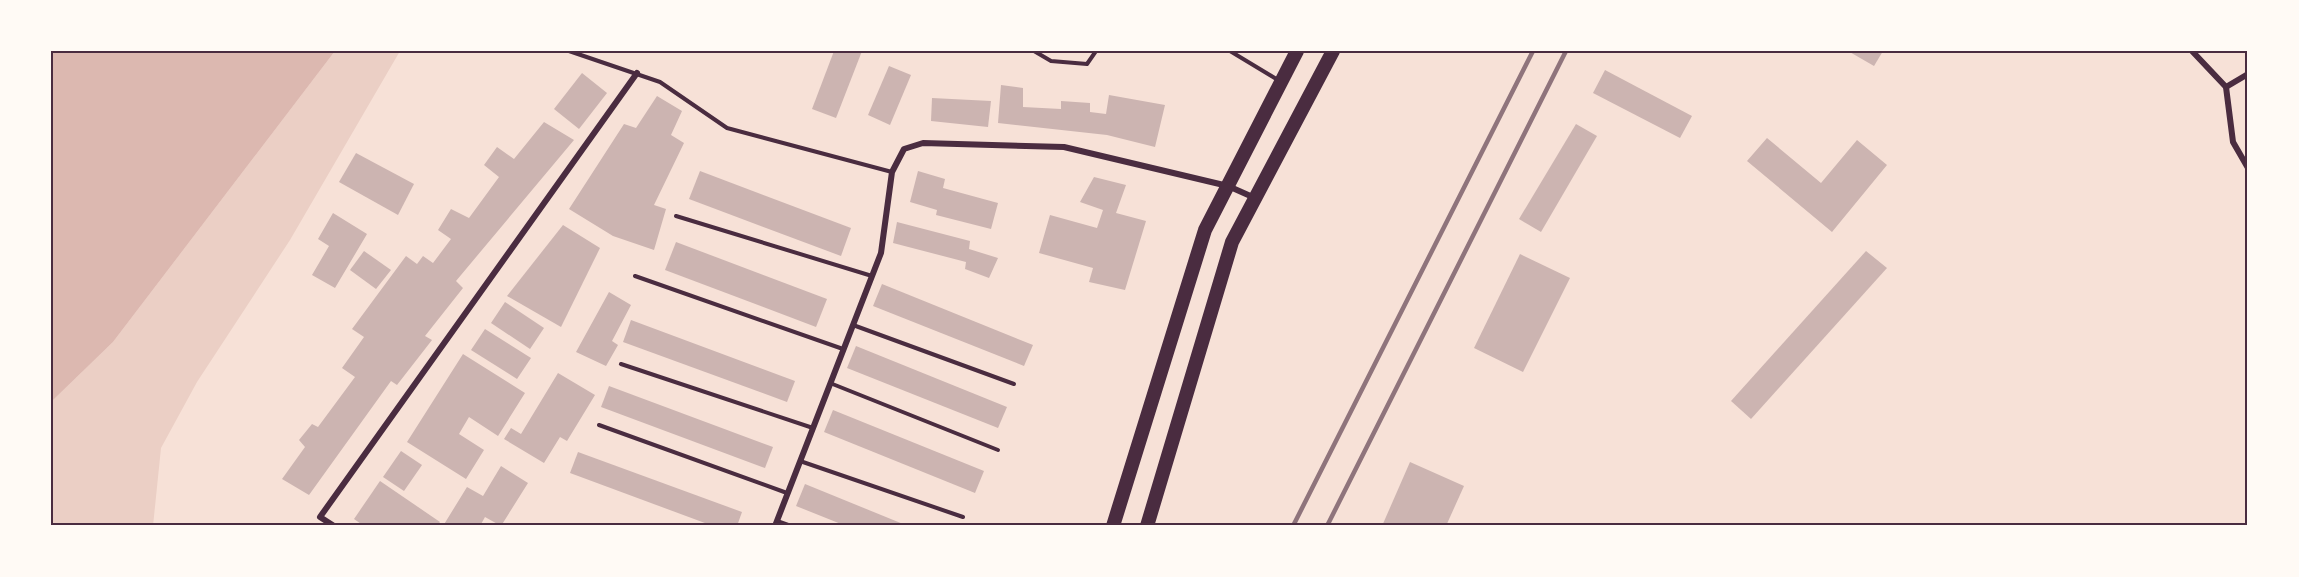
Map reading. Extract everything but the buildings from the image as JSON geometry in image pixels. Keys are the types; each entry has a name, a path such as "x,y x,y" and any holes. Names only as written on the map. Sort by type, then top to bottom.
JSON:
{"highway":[{"path":"1113,526 1205,230 1297,51"},
{"path":"1148,526 1232,242 1333,51"}],"street":[{"path":"2192,51 2226,87 2233,142 2248,168"},
{"path":"334,526 320,517 637,73"},
{"path":"2226,87 2248,74"},
{"path":"776,523 881,253 892,171 904,149 923,143 1064,147 1228,186 1255,198"}],"lane":[{"path":"569,51 660,82 727,128 892,171"},
{"path":"1034,51 1052,61 1087,64 1096,51"},
{"path":"1230,51 1281,82"},
{"path":"676,216 872,276"},
{"path":"635,276 843,349"},
{"path":"853,325 1014,384"},
{"path":"621,364 813,428"},
{"path":"830,383 998,450"},
{"path":"599,425 787,493"},
{"path":"800,461 963,517"},
{"path":"776,523 791,526"}],"shaded area":[{"path":"51,51 335,51 113,342 51,402"},
{"path":"335,51 400,51 290,240 197,382 161,448 153,526 51,526 51,402 113,342"}],"railway":[{"path":"1293,526 1533,51"},
{"path":"1327,526 1566,51"}]}
